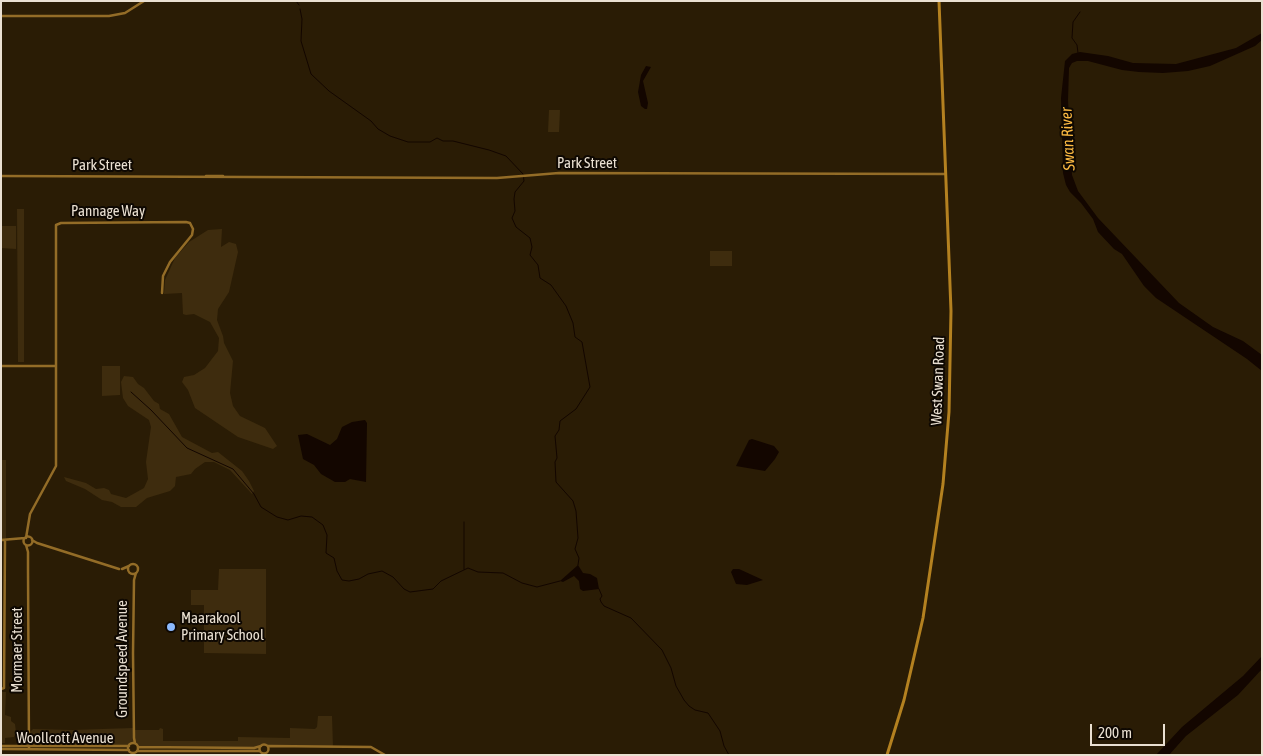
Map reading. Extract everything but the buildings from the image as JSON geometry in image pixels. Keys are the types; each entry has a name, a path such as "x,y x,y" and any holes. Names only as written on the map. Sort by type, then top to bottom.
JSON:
{"main road":[{"name":"West Swan Road","path":"887,755 904,700 923,618 943,484 949,412 952,311 939,1"}],"street":[{"path":"1,16 109,16 126,13 144,1"},
{"name":"Park Street","path":"1,176 497,178 559,173 946,174"},
{"name":"Pannage Way","path":"56,366 56,227 58,224 186,222 190,224 193,229 192,235 172,259 163,276 162,292"},
{"path":"1,366 56,366 56,466 30,514 25,544"},
{"path":"28,530 31,539"},
{"path":"1,689 4,688 3,540 31,539 37,543 119,569"},
{"name":"Mormaer Street","path":"28,552 31,539"},
{"path":"16,540 25,544 37,543"},
{"name":"Mormaer Street","path":"25,544 28,552 29,747"},
{"path":"133,564 138,566 136,573 130,572 122,569 133,564"},
{"path":"129,566 130,572"},
{"name":"Groundspeed Avenue","path":"130,572 134,580"},
{"name":"Groundspeed Avenue","path":"132,744 134,738 134,580 136,573"},
{"name":"Woollcott Avenue","path":"1,747 132,744"},
{"name":"Woollcott Avenue","path":"132,744 134,752"},
{"name":"Woollcott Avenue","path":"132,744 134,752"},
{"name":"Woollcott Avenue","path":"134,752 254,748 265,744 268,748"},
{"path":"260,750 261,746"},
{"name":"Woollcott Avenue","path":"29,747 134,752 260,750 265,753 268,748 275,747 371,747 385,755"}],"shaded area":[{"path":"549,110 560,110 559,132 548,132"},
{"path":"17,209 24,209 24,362 18,362"},
{"path":"1,226 16,226 16,249 1,248"},
{"path":"222,229 221,247 229,242 236,244 238,252 229,292 218,309 217,320 224,343 233,361 230,393 233,406 240,416 265,428 277,446 273,449 238,437 195,408 188,390 182,382 184,377 194,375 205,368 218,351 219,338 210,322 194,314 183,314 182,293 164,294 165,280 175,258 189,242 208,230"},
{"path":"710,251 732,251 732,266 710,266"},
{"path":"102,366 120,366 120,395 102,396"},
{"path":"124,376 133,377 154,401 159,404 160,409 169,414 182,437 212,453 218,452 242,471 254,491 252,494 230,470 214,462 205,462 191,474 176,477 175,486 170,491 147,498 136,507 121,507 112,502 102,500 85,489 66,481 64,477 86,483 96,489 104,488 109,490 111,494 126,498 144,488 148,479 146,462 151,427 149,420 128,406 123,398 121,382"},
{"path":"1,460 6,460 6,539 1,539"},
{"path":"219,569 266,569 266,654 204,653 204,605 191,605 191,590 218,590"},
{"path":"1,692 6,692 5,715 11,717 11,721 15,724 16,732 14,737 5,738 5,743 1,743"},
{"path":"318,716 332,716 333,747 268,746 265,744 255,748 138,747 135,743 129,746 33,745 30,732 33,729 133,728 134,730 159,730 160,728 163,729 163,741 238,741 238,737 290,738 290,728 315,729"}],"water":[{"name":"Swan River","path":"1262,33 1262,40 1255,46 1210,66 1188,71 1139,72 1122,70 1088,61 1077,61 1072,63 1069,68 1068,100 1072,175 1078,191 1098,218 1179,303 1213,327 1243,341 1262,355 1262,371 1156,298 1144,286 1122,254 1114,249 1098,232 1093,219 1066,185 1063,173 1061,98 1065,61 1072,54 1080,52 1108,56 1133,63 1176,64 1236,48"},
{"path":"646,66 651,67 643,81 648,103 647,109 645,109 641,106 638,92 641,75"},
{"path":"365,420 367,423 366,482 350,479 345,482 335,482 321,474 314,465 303,459 298,435 307,434 330,445 337,439 342,427 352,422"},
{"path":"752,439 774,446 779,452 765,471 736,466 749,440"},
{"path":"578,565 583,573 597,578 599,589 583,591 580,589 579,581 574,576 563,582 560,581"},
{"path":"733,569 739,569 763,580 747,585 736,584 731,572"},
{"path":"1262,656 1262,669 1238,695 1186,736 1169,755 1156,755 1182,727 1243,676"}],"waterway":[{"path":"296,1 299,5"},
{"path":"300,9 302,19 301,41 311,74 329,91 371,121 378,129 390,136 408,142 430,142 437,138 443,141 453,141 489,150 506,156 523,174 524,181 515,192 515,211 512,218 516,227 530,238 532,247 530,255 538,265 540,278 551,285 566,306 573,323 575,337 582,342 590,387 576,409 560,421 559,430 555,436 557,458 555,462 556,482 573,501 576,511 578,538 575,549 579,558 578,565"},
{"path":"1078,53 1077,45 1072,38 1073,22 1080,12"},
{"path":"131,392 187,448 233,469 254,494 261,507 277,517 288,520 301,516 312,517 323,525 327,535 326,553 334,558 337,571 342,580 359,579 368,574 382,571 393,577 404,589 410,592 433,589 441,581 468,568 478,572 503,573 522,583 537,587 560,581"},
{"path":"464,522 464,569"},
{"path":"599,589 602,596 600,599 604,606 631,618 662,650 671,668 676,686 684,700 695,710 708,713 720,731 724,746 729,755"}],"place":[{"name":"Maarakool Primary School","path":"171,627"}]}
